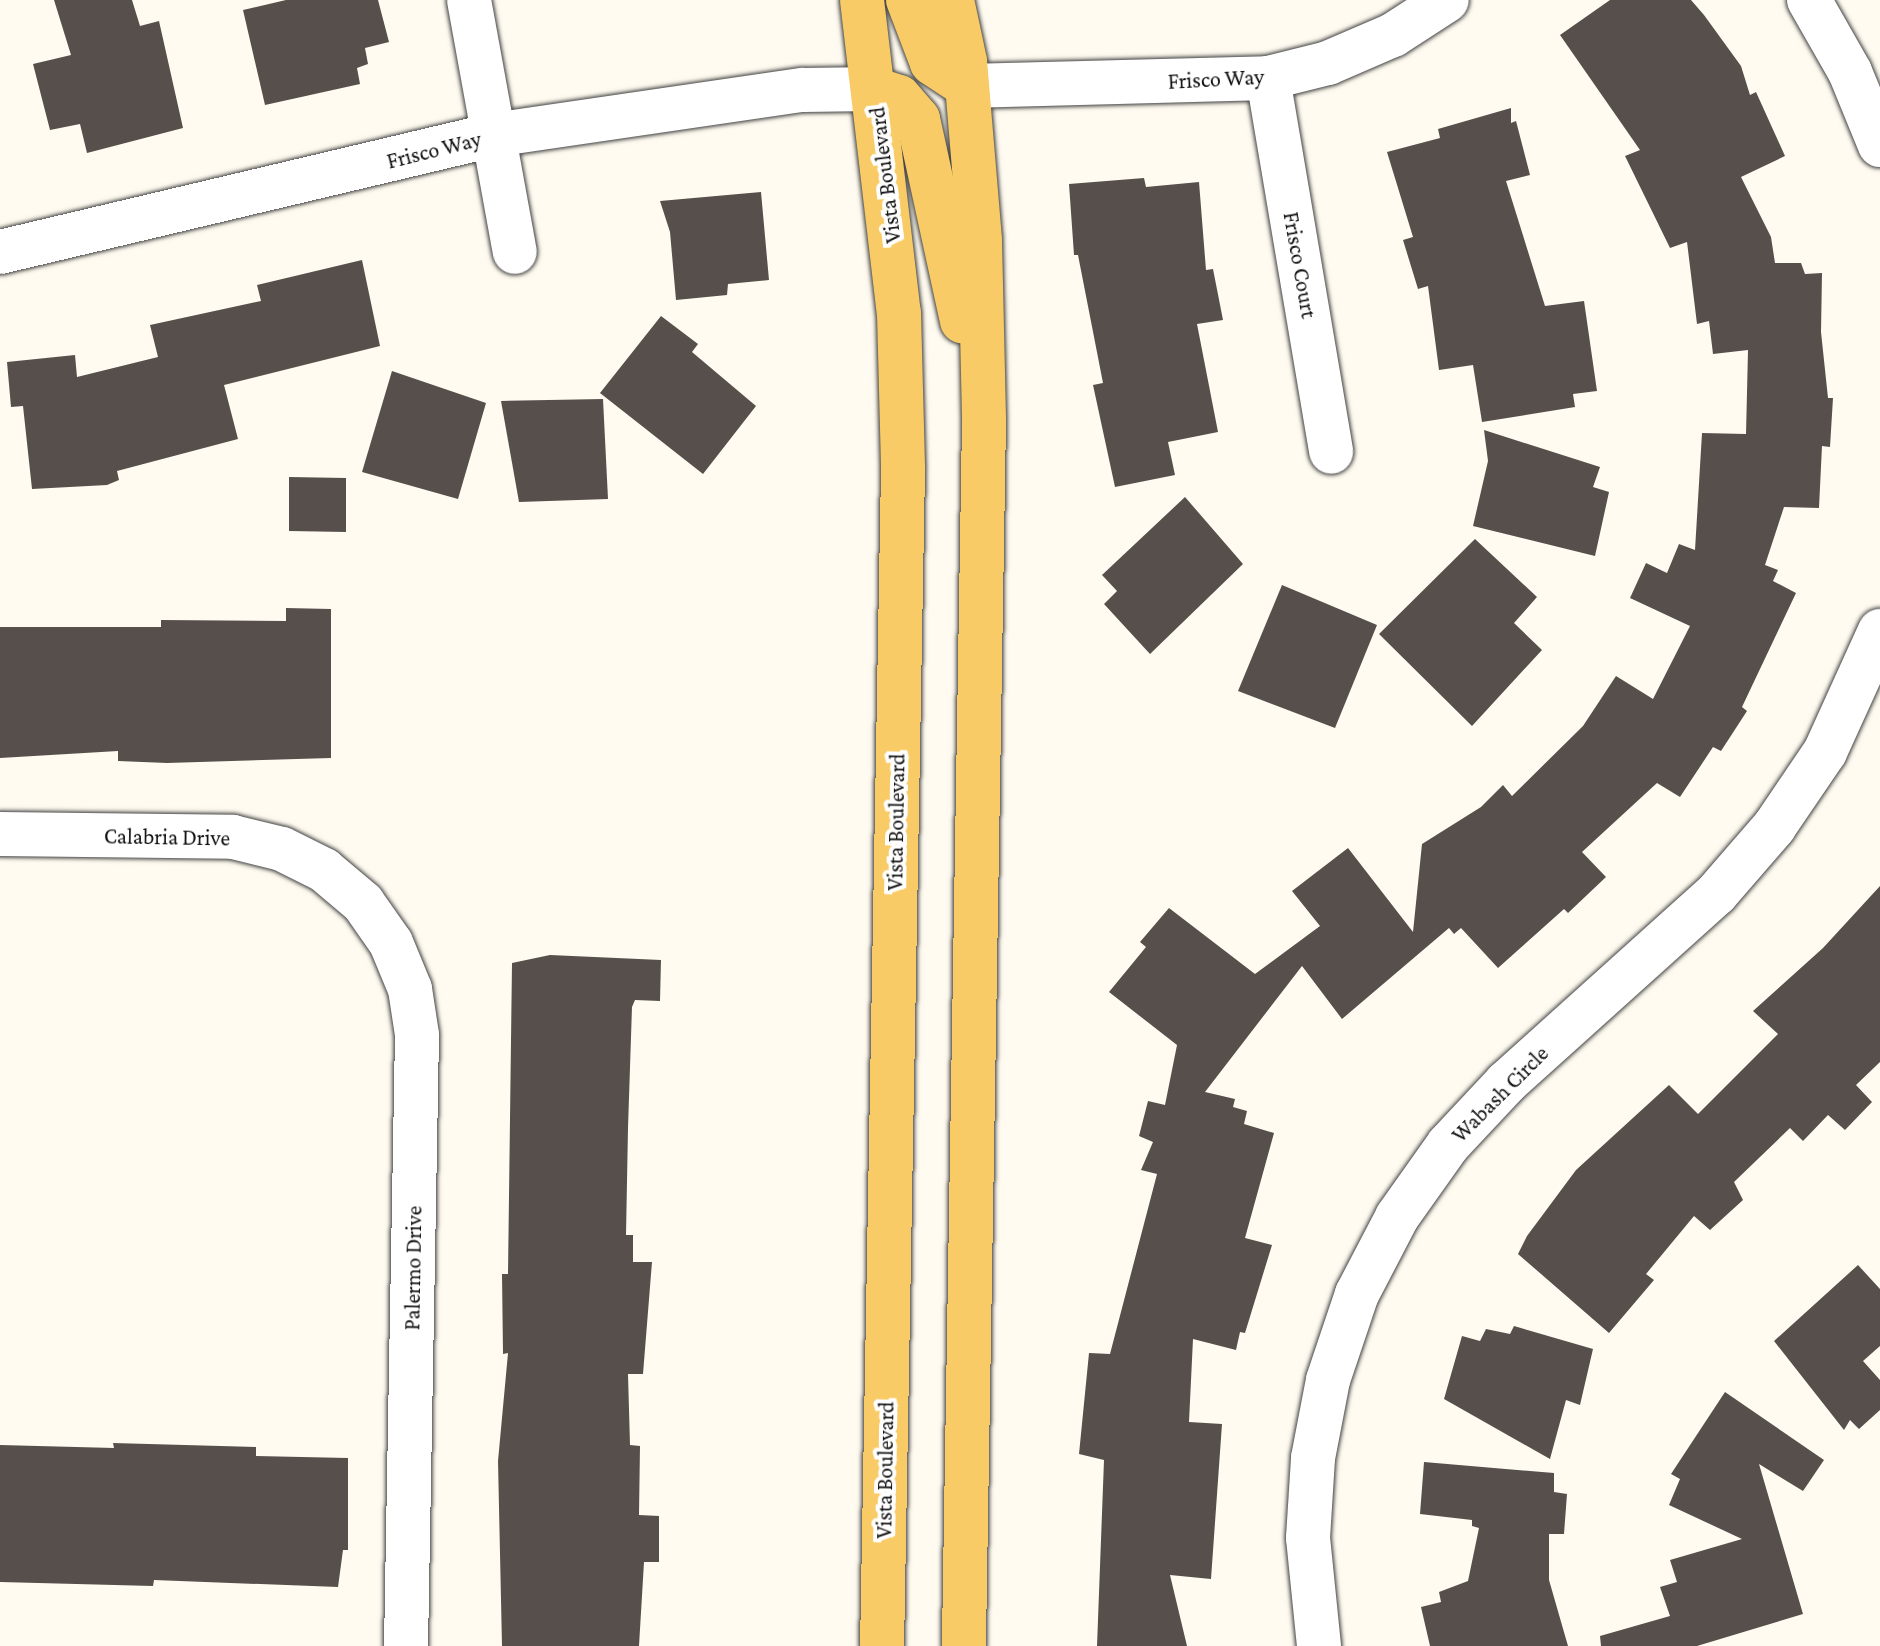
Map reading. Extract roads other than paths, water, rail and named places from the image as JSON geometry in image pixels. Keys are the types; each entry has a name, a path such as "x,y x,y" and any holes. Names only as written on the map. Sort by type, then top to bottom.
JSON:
{"main road":[{"name":"Vista Boulevard","path":"862,0 899,313 903,470 882,1646"},
{"path":"908,0 932,63 967,86"},
{"path":"952,0 967,86 980,241 984,421 964,1646"},
{"path":"874,89 907,102 922,130 984,421"}],"street":[{"path":"469,0 515,252"},
{"name":"Frisco Way","path":"967,86 1268,78 1328,63 1380,41 1447,0"},
{"path":"1809,0 1850,72 1880,145"},
{"name":"Frisco Court","path":"1268,78 1331,452"},
{"name":"Frisco Way","path":"0,252 493,135 803,90 874,89"},
{"name":"Wabash Circle","path":"1319,1646 1308,1538 1313,1458 1328,1380 1357,1294 1397,1217 1448,1145 1506,1083 1716,894 1774,827 1825,752 1880,631"},
{"name":"Calabria Drive","path":"0,834 233,837 282,849 324,870 363,903"},
{"name":"Palermo Drive","path":"363,903 391,943 410,989 417,1035 406,1646"}]}
